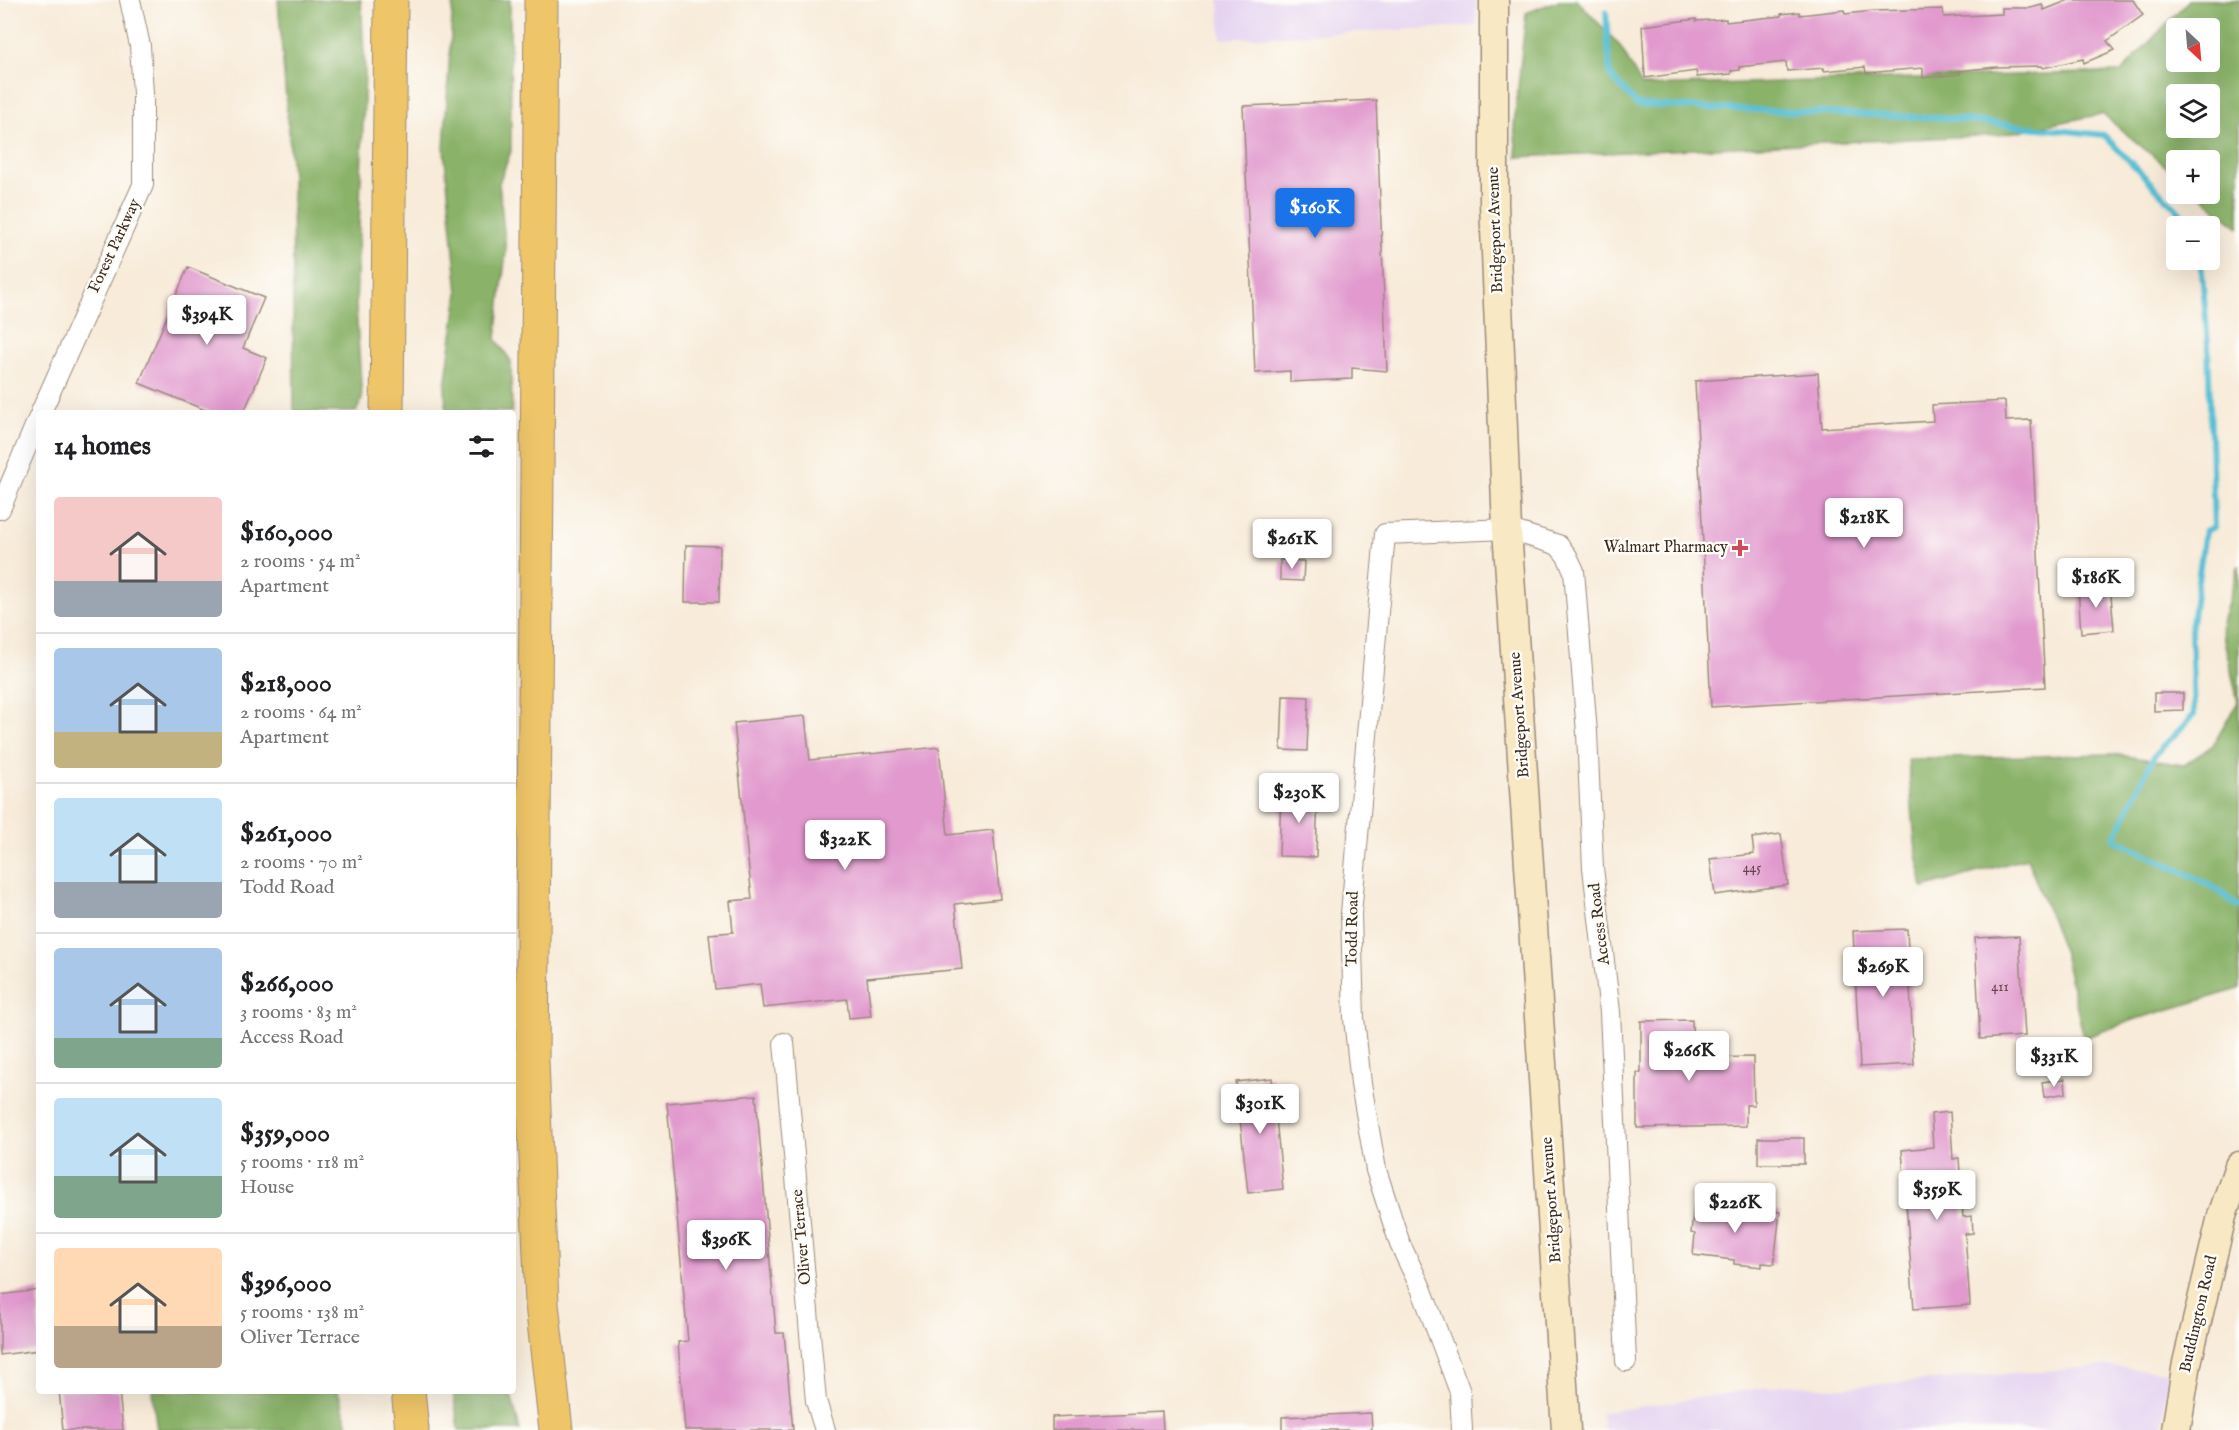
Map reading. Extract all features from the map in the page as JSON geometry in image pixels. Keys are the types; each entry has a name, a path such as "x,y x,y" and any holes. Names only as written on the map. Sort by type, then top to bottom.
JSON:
{"highway":[{"path":"387,410 391,0"},
{"path":"541,0 532,1061 542,1304 556,1430"},
{"path":"408,1394 412,1430"}],"main road":[{"name":"Bridgeport Avenue","path":"1494,0 1494,203 1507,529 1566,1430"},
{"name":"Buddington Road","path":"2176,1430 2187,1363 2222,1216 2239,1166"}],"street":[{"name":"Forest Parkway","path":"42,410 143,185 141,57 130,0"},
{"path":"0,509 36,424"},
{"name":"Access Road","path":"1507,529 1558,545 1567,556 1574,572 1587,733 1593,868 1610,1012 1626,1361"},
{"name":"Todd Road","path":"1462,1430 1460,1392 1421,1288 1400,1244 1376,1170 1360,1084 1354,1018 1351,914 1385,534 1507,529"},
{"name":"Oliver Terrace","path":"784,1043 816,1401 825,1430"}],"shaded area":[{"path":"1219,0 1476,0 1476,26 1221,39"},
{"path":"2108,1366 2168,1372 2162,1430 1603,1430 1603,1421 1599,1413 1787,1384 1832,1388"}],"green space":[{"path":"278,0 361,0 365,72 356,306 362,399 357,410 294,410 292,174"},
{"path":"453,0 510,0 511,151 499,183 506,251 496,339 511,361 512,410 446,410 445,386 458,293 444,149"},
{"path":"1559,0 1577,0 1620,46 1642,86 2121,72 2166,24 2166,72 2220,72 2220,18 2172,18 2189,0 2239,0 2239,228 2211,204 2220,204 2220,150 2166,150 2166,167 2102,114 1999,135 1517,157 1514,125 1526,13"},
{"path":"2239,565 2239,989 2136,1019 2084,1038 2064,953 2027,858 1923,888 1915,843 1908,759 2112,754 2184,765 2213,745 2238,702 2221,626"},
{"path":"152,1394 339,1394 349,1430 157,1430"},
{"path":"453,1394 511,1394 520,1430 459,1430"}],"building":[{"path":"2069,0 2133,0 2143,15 2107,41 2115,50 2084,63 2083,59 2043,68 2042,66 1996,67 1923,78 1923,68 1866,73 1865,67 1824,71 1824,68 1787,71 1786,62 1739,67 1740,70 1731,71 1731,74 1697,77 1696,71 1645,78 1642,26 1696,19 1696,21 1726,19 1726,22 1799,12 1800,15 1844,10 1845,14 1943,9 1944,17 2002,14 2002,8 2031,8 2042,5 2044,10"},
{"path":"1376,100 1387,371 1352,368 1352,379 1290,382 1290,371 1255,373 1243,106"},
{"path":"188,267 264,298 243,348 267,358 245,410 205,410 139,383"},
{"path":"1818,373 1822,428 1933,421 1932,405 2005,401 2006,421 2031,420 2045,687 1711,707 1695,381"},
{"path":"686,545 720,546 719,602 685,602"},
{"path":"1280,560 1304,561 1303,581 1280,580"},
{"path":"2110,584 2114,630 2081,633 2078,587"},
{"path":"2154,693 2183,693 2183,710 2154,711"},
{"path":"1283,696 1309,697 1307,751 1281,750"},
{"path":"805,716 810,760 939,747 948,835 993,830 1000,899 955,904 962,969 867,978 871,1016 849,1018 847,999 763,1008 760,984 715,989 709,934 733,932 730,901 752,899 734,723"},
{"path":"1281,790 1318,791 1316,857 1279,856"},
{"path":"1781,834 1788,885 1715,895 1710,859 1754,854 1752,838"},
{"path":"1907,929 1914,1064 1860,1067 1853,931"},
{"path":"2019,936 2025,1036 1980,1039 1975,938"},
{"path":"1692,1020 1693,1058 1753,1057 1754,1105 1746,1105 1746,1126 1637,1128 1637,1073 1641,1073 1641,1021"},
{"path":"1272,1078 1283,1189 1248,1193 1236,1082"},
{"path":"2065,1079 2066,1093 2044,1097 2042,1082"},
{"path":"756,1095 776,1333 784,1333 793,1430 685,1430 678,1342 688,1341 667,1103"},
{"path":"1950,1112 1953,1159 1959,1158 1963,1217 1972,1216 1973,1233 1965,1234 1970,1305 1914,1309 1902,1150 1933,1147 1931,1114"},
{"path":"1758,1138 1804,1138 1804,1164 1758,1164"},
{"path":"1694,1204 1780,1212 1774,1264 1762,1263 1762,1267 1734,1264 1734,1260 1693,1255 1695,1234 1691,1233"},
{"path":"36,1290 36,1350 0,1355 0,1295"},
{"path":"59,1394 119,1394 123,1430 63,1430"},
{"path":"1162,1412 1163,1430 1052,1430 1052,1417"},
{"path":"1371,1413 1372,1430 1282,1430 1282,1417"}],"waterway":[{"path":"1606,12 1610,75 1637,105 1944,118 2104,135 2183,216"},
{"path":"2202,270 2208,344 2214,527 2205,531 2191,630 2194,715 2154,756 2114,839 2212,886 2239,907"}],"place":[{"name":"Walmart Pharmacy","path":"1740,548"}]}
